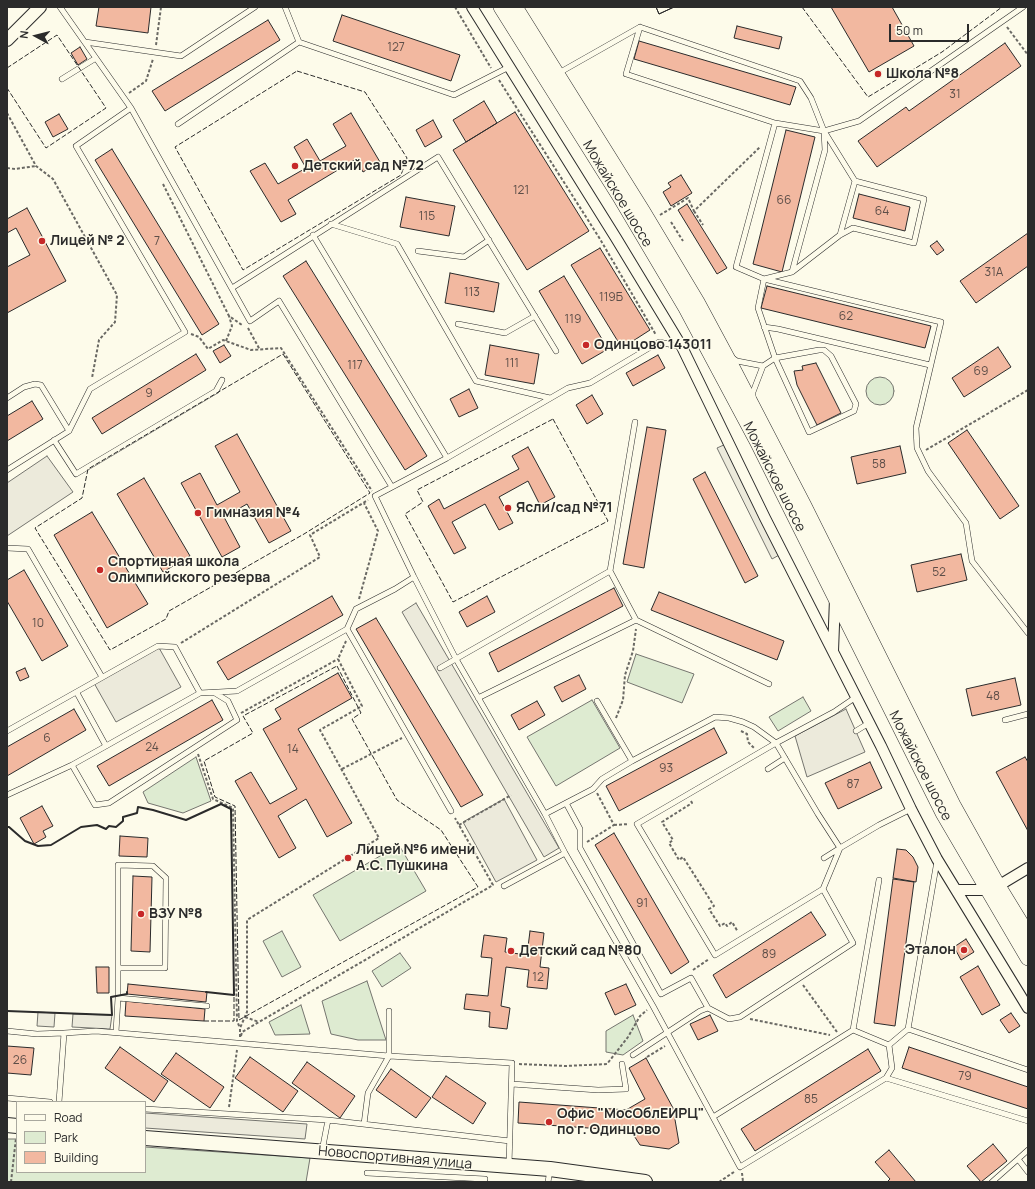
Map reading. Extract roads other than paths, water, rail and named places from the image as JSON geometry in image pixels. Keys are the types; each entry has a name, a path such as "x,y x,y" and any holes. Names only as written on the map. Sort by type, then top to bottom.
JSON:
{"main road":[{"name":"Можайское шоссе","path":"501,7 633,218 686,308 757,441 943,813 993,888 1028,935"},
{"name":"Можайское шоссе","path":"515,7 647,218 725,354 807,513 1028,958"},
{"path":"7,1125 16,1130"},
{"name":"Новоспортивная улица","path":"146,1138 509,1167 549,1176 645,1182"}],"street":[{"path":"7,40 40,7"},
{"path":"472,7 682,347 765,518 937,859 1028,1008"},
{"path":"833,652 835,597"},
{"path":"956,890 993,888 1028,868"}],"lane":[{"path":"60,7 131,108 250,321 279,301 392,487"},
{"path":"85,42 181,56 255,7"},
{"path":"285,7 299,42 454,95 509,67"},
{"path":"640,27 626,74 775,123 824,131 859,121 1022,7"},
{"path":"557,74 640,27 800,81 811,98 824,131 855,181 924,199 914,243 853,228 840,235 792,272 764,279"},
{"path":"178,124 299,42"},
{"path":"62,79 96,58"},
{"path":"7,470 69,431 90,389 185,332 76,146 131,108"},
{"path":"775,123 736,267 764,279 941,322 916,428 918,448 928,471 966,523 972,561 1028,633"},
{"path":"792,272 825,150 824,131"},
{"path":"232,288 313,235 438,157 556,351"},
{"path":"840,235 855,181"},
{"path":"331,224 398,244 476,381 550,398"},
{"path":"313,235 447,458"},
{"path":"418,251 464,257 489,240"},
{"path":"753,408 753,392 763,366 775,358 818,350 824,350 828,353 856,404 854,411 809,432 775,358 758,308 764,279"},
{"path":"458,324 505,333 535,316"},
{"path":"764,327 778,328 930,365"},
{"path":"702,339 682,347 659,342 590,383 568,388 447,458 375,496 456,659 546,814 565,853 653,1006 740,1167 886,1078 892,1068 889,1045"},
{"path":"725,354 737,361 763,366"},
{"path":"54,440 76,474 216,391 222,380"},
{"path":"7,398 24,387 35,384 41,385 69,431"},
{"path":"635,422 610,571 637,620 769,684"},
{"path":"7,548 28,549 102,677"},
{"path":"440,668 610,571"},
{"path":"7,795 72,765 200,693 237,691 348,631 356,609 395,589 414,577"},
{"path":"478,698 637,620"},
{"path":"348,631 451,811"},
{"path":"7,731 158,646 175,647 200,693"},
{"path":"72,765 95,804 108,803 237,720 228,701 214,692"},
{"path":"76,693 106,746"},
{"path":"840,848 823,889 715,955 637,824 776,743 834,712 856,697"},
{"path":"597,702 632,761"},
{"path":"1005,720 1028,714"},
{"path":"546,814 593,789 602,779 632,761 715,717 729,718 754,727 776,743 840,848"},
{"path":"856,731 869,723"},
{"path":"768,769 785,758"},
{"path":"566,803 580,828 580,848 660,994 691,978 708,1008 729,1018 740,1017 853,943 823,889"},
{"path":"824,858 879,825 911,809"},
{"path":"504,886 565,853"},
{"path":"889,1045 908,1029 937,859"},
{"path":"116,1032 118,998 118,968 118,865 153,866 166,878 165,968 118,968"},
{"path":"713,1117 854,1030 880,880"},
{"path":"118,998 207,1006"},
{"path":"633,1055 700,1011 708,1008"},
{"path":"364,1124 368,1093 389,1056 389,1011"},
{"path":"908,1029 1028,1070"},
{"path":"854,1030 889,1045"},
{"path":"7,1032 37,1034 96,1031 116,1032 239,1040 389,1056 512,1064 509,1167"},
{"path":"59,1101 64,1033"},
{"path":"512,1084 598,1090 626,1089 622,1064"},
{"path":"886,1078 1028,1121"},
{"path":"7,1098 39,1101"},
{"path":"146,1109 328,1120 510,1141"},
{"path":"322,1152 328,1120"},
{"path":"992,1182 1028,1150"},
{"path":"1018,1159 1028,1172"},
{"path":"367,1173 485,1181 486,1165"}],"place":[{"name":"Школа №8","path":"878,74"},
{"name":"Детский сад №72","path":"295,166"},
{"name":"Лицей № 2","path":"42,241"},
{"name":"Одинцово 143011","path":"586,345"},
{"name":"Ясли/сад №71","path":"508,508"},
{"name":"Гимназия №4","path":"198,513"},
{"name":"Спортивная школа Олимпийского резерва","path":"100,570"},
{"name":"Лицей №6 имени А.С. Пушкина","path":"348,858"},
{"name":"ВЗУ №8","path":"141,914"},
{"name":"Эталон","path":"964,950"},
{"name":"Детский сад №80","path":"511,951"},
{"name":"Офис \"МосОблЕИРЦ\" по г. Одинцово","path":"549,1122"}]}
